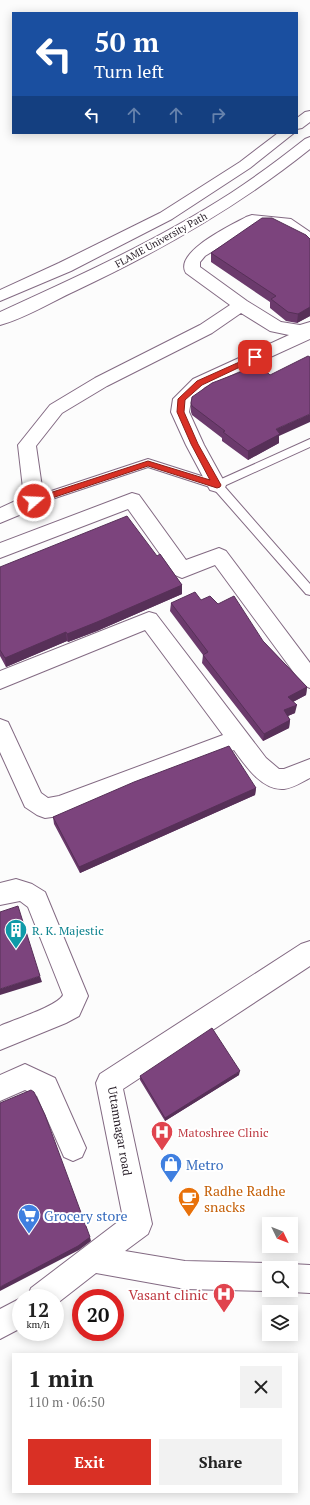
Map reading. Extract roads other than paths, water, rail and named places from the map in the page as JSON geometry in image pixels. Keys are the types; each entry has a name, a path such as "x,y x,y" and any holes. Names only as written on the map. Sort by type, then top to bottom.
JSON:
{"street":[{"path":"298,124 310,115"},
{"name":"FLAME University Path","path":"0,296 65,267 166,216 246,165 286,134"},
{"name":"FLAME University Path","path":"0,319 98,274 174,234 240,195 285,163 310,142"},
{"path":"310,240 285,222 252,220 198,252 192,262 192,269 241,305 276,327 300,331 310,328"},
{"path":"0,516 34,501 27,445 56,409 101,382 206,329 241,305"},
{"path":"217,485 180,412 182,399 199,383 310,332"},
{"path":"0,551 132,500 182,570 219,556 310,679"},
{"path":"0,680 149,620 263,770 272,777 283,779 310,768"},
{"path":"0,728 33,800 45,808 59,806 238,739"},
{"path":"0,894 12,890 26,891 37,900 76,996 70,1008 64,1012 0,1038"},
{"name":"Uttamnagar road","path":"53,1289 138,1224 109,1083 310,952"},
{"path":"0,1088 25,1077 46,1087 73,1148"},
{"path":"93,1258 185,1275 262,1277"},
{"path":"298,1278 310,1279"},
{"path":"0,1325 12,1318"}],"lane":[{"path":"217,485 310,443"},
{"path":"34,501 148,463 217,485 310,591"}],"place":[{"name":"R. K. Majestic","path":"16,950"},
{"name":"Matoshree Clinic","path":"162,1152"},
{"name":"Metro","path":"171,1184"},
{"name":"Radhe Radhe snacks","path":"189,1218"},
{"name":"Grocery store","path":"29,1234"},
{"name":"Vasant clinic","path":"224,1314"}]}
